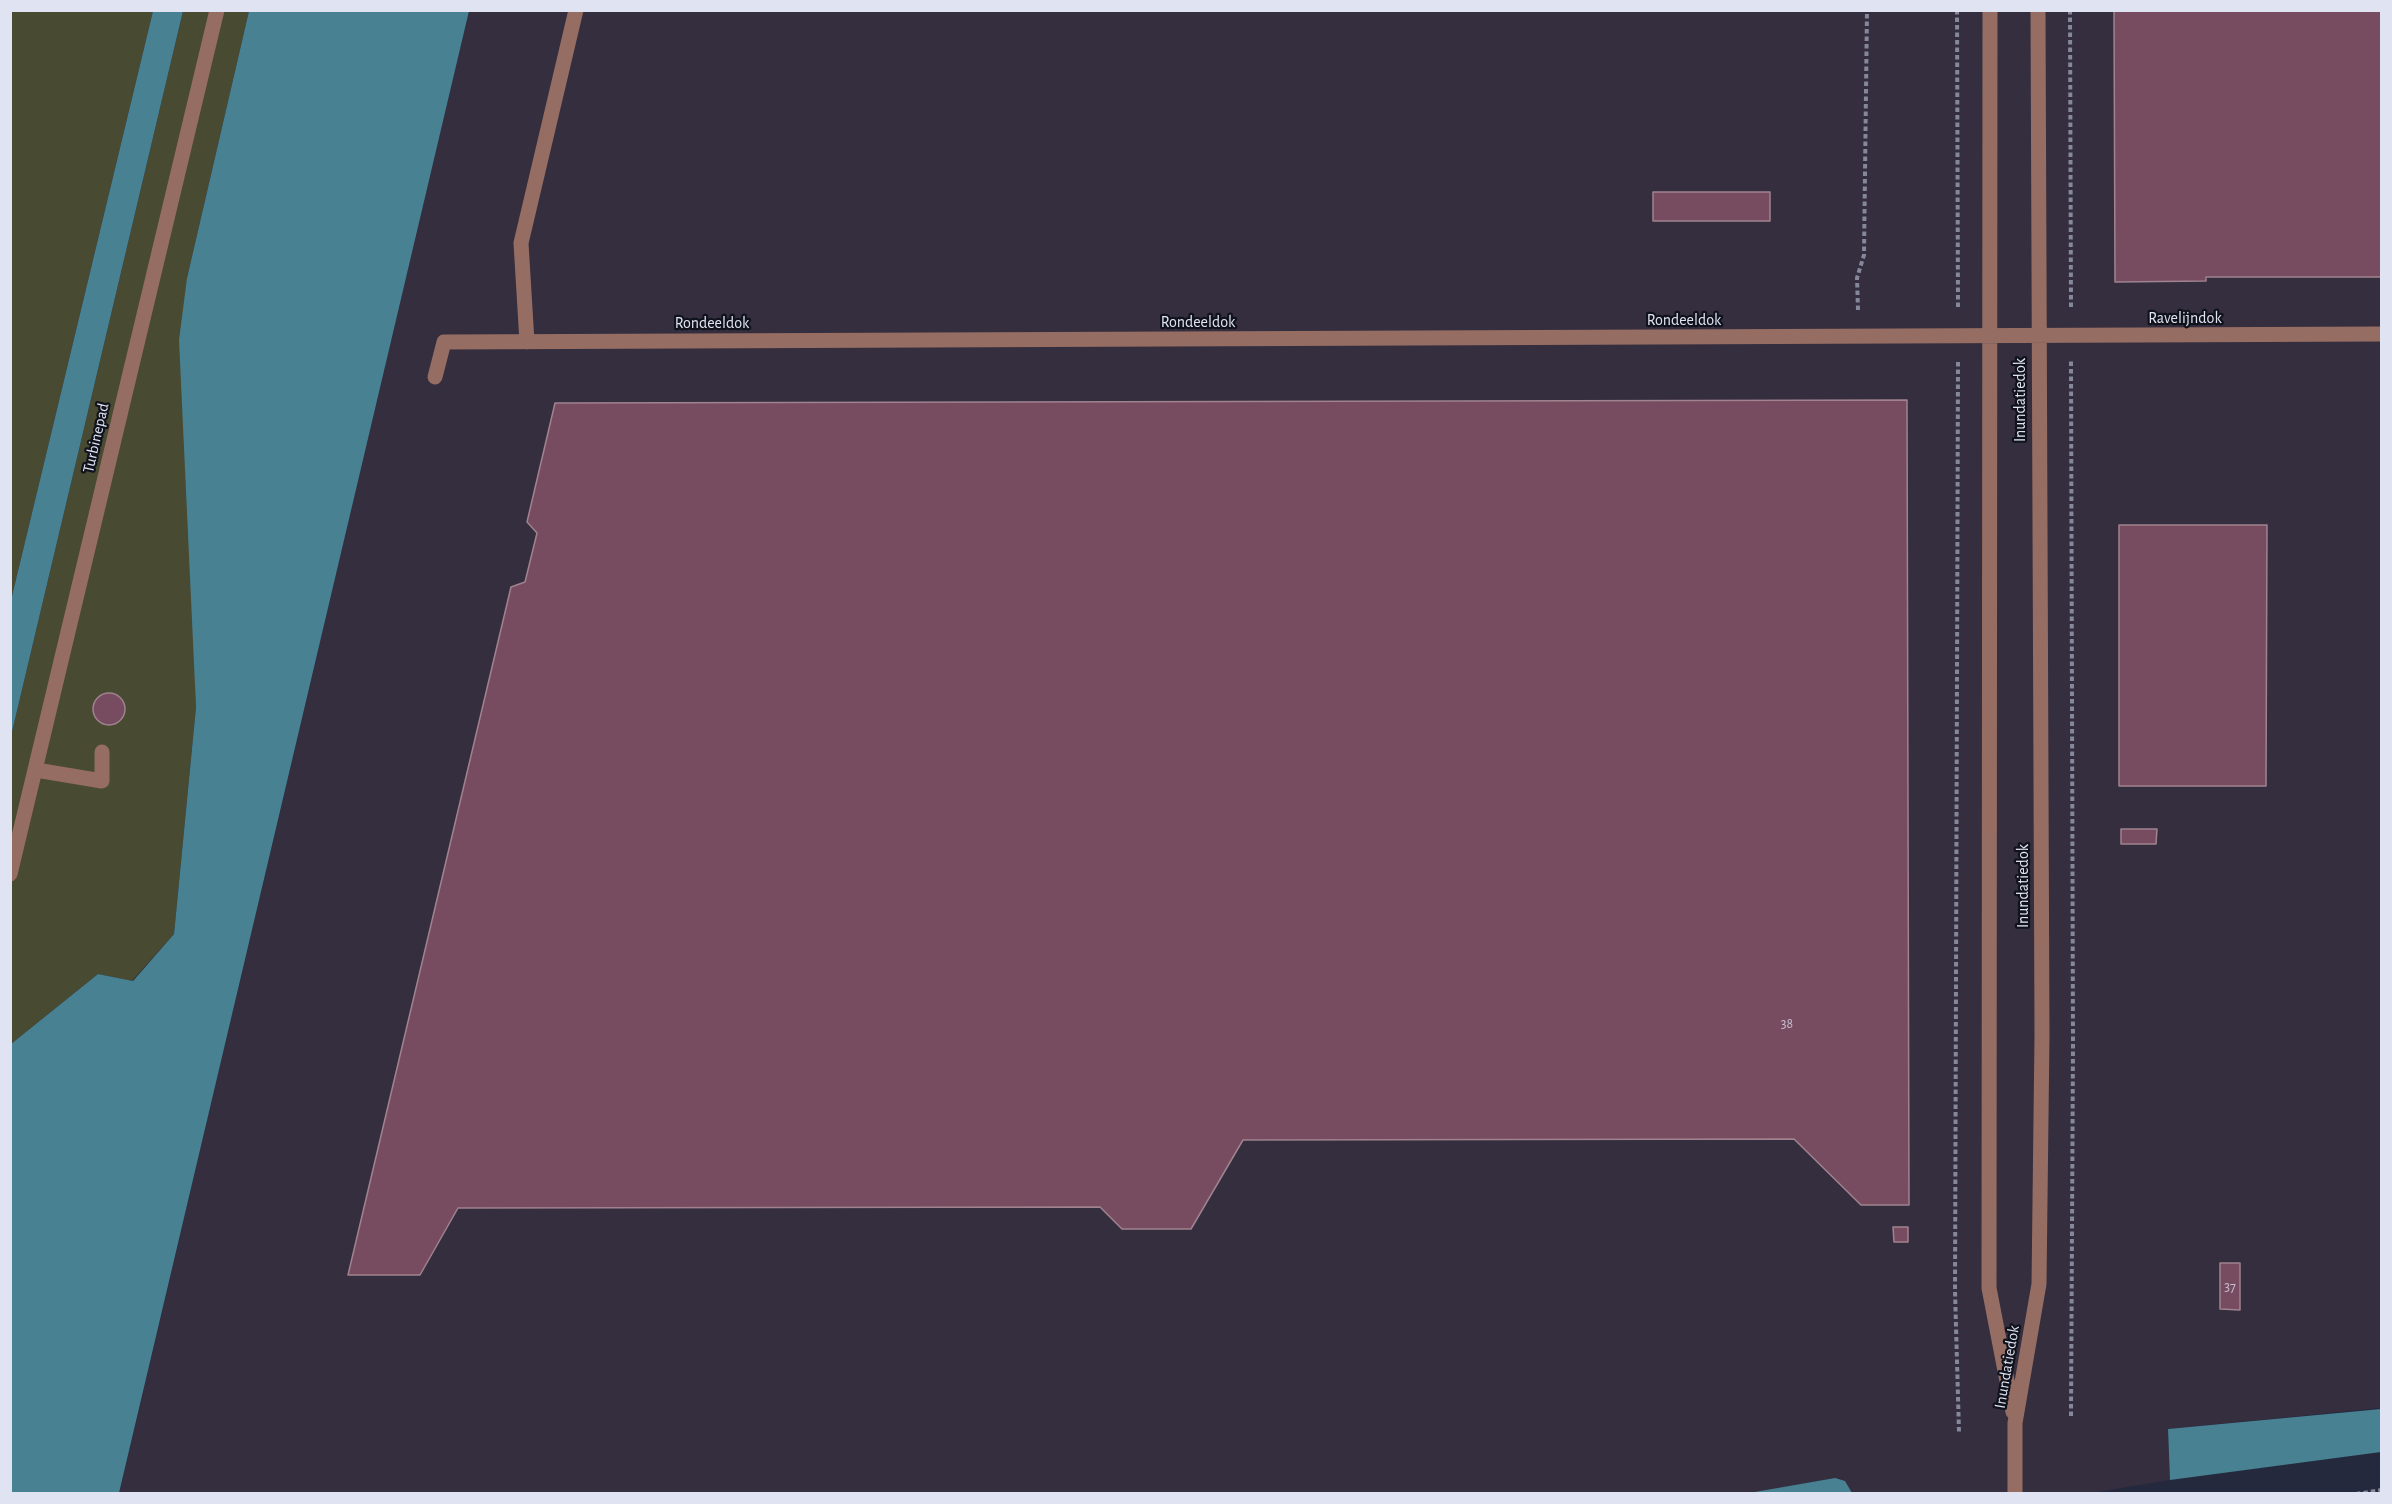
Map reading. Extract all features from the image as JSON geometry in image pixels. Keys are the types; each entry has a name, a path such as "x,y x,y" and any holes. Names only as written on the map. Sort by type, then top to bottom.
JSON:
{"street":[{"name":"Turbinepad","path":"10,874 217,10"},
{"path":"527,342 521,243 576,10"},
{"name":"Inundatiedok","path":"1990,10 1989,1288 2015,1424"},
{"name":"Inundatiedok","path":"2015,1424 2039,1284 2042,1023 2038,10"},
{"name":"Ravelijndok","path":"1989,337 2382,334"},
{"name":"Rondeeldok","path":"435,377 444,342 1989,337"},
{"path":"36,770 102,781 102,752"},
{"path":"2015,1424 2015,1494"}],"path":[{"path":"1858,338 1857,278 1864,255 1867,10"},
{"path":"1957,10 1955,1291 1959,1432"},
{"path":"2070,10 2073,1282 2071,1416"},
{"path":"2356,1494 2382,1490"}],"shaded area":[{"path":"469,11 2381,11 2381,1408 2168,1429 2170,1480 2085,1494 1852,1493 1835,1478 1749,1494 119,1494"}],"green space":[{"path":"11,11 153,11 11,600"},
{"path":"183,11 249,11 187,278 196,707 174,934 132,981 98,974 11,1044 11,736"}],"water":[{"path":"153,11 183,11 11,736 11,600"},
{"path":"249,11 469,11 119,1493 11,1493 11,1044 98,974 133,981 174,934 196,707 179,340 187,278"},
{"path":"2381,1409 2381,1452 2170,1480 2168,1429"},
{"path":"1835,1478 1845,1481 1852,1493 1749,1493"}],"building":[{"path":"2114,10 2382,10 2382,277 2206,277 2206,281 2115,282"},
{"path":"1653,192 1770,192 1770,221 1653,221"},
{"path":"1907,400 1909,1205 1861,1205 1794,1139 1243,1140 1191,1229 1122,1229 1100,1207 458,1208 420,1275 348,1275 511,587 525,582 537,533 527,522 555,403"},
{"path":"2119,525 2267,525 2266,786 2119,786"},
{"path":"109,693 121,697 125,709 121,721 109,725 97,721 93,709 97,697"},
{"path":"2121,829 2157,829 2156,844 2121,844"},
{"path":"1893,1227 1908,1227 1908,1242 1894,1242"},
{"path":"2220,1263 2240,1263 2240,1310 2220,1309"}]}
